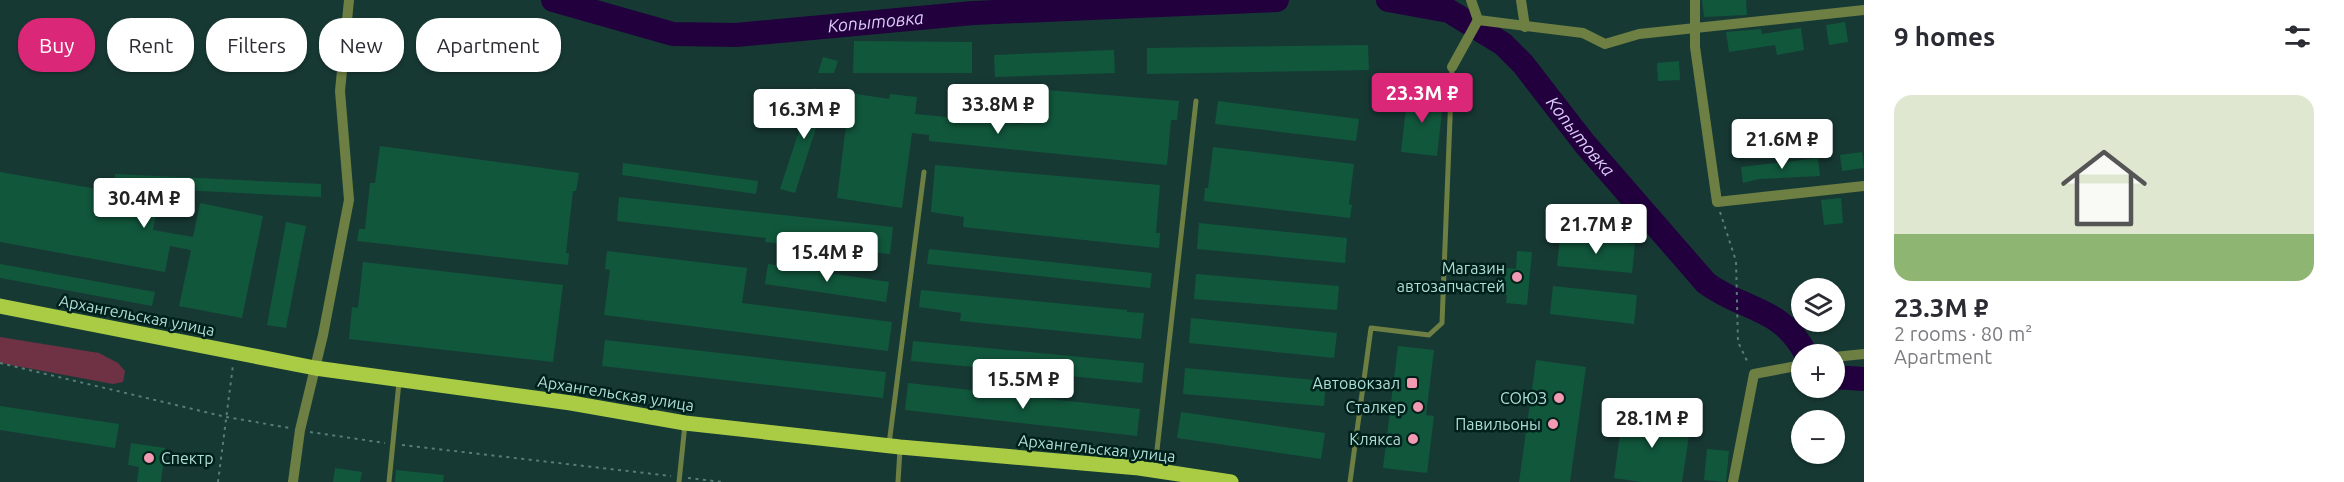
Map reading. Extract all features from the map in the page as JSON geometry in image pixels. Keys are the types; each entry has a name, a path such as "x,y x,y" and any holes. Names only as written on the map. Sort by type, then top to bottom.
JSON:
{"main road":[{"name":"Архангельская улица","path":"0,306 315,368 571,403 686,423 894,447 1155,470 1231,482"}],"street":[{"path":"293,482 300,430 349,200 340,91 350,0"},
{"path":"1452,67 1478,20 1471,0"},
{"path":"1521,0 1523,27"},
{"path":"1695,0 1695,47 1717,202 1864,186"},
{"path":"1478,20 1583,33 1605,44 1639,34 1864,10"},
{"path":"1845,356 1864,354"},
{"path":"1733,482 1754,374 1791,367"}],"lane":[{"path":"1350,482 1371,328 1429,335 1442,323 1452,67"},
{"path":"1155,470 1196,101"},
{"path":"898,482 894,447 924,172"},
{"path":"389,482 399,381"},
{"path":"679,480 686,423"}],"path":[{"path":"1717,202 1736,261 1738,342 1754,374"},
{"path":"218,482 235,353"},
{"path":"0,363 226,417 300,430 392,444 679,480 723,482"}],"shaded area":[{"path":"0,337 99,353 118,363 125,371 123,382 113,384 0,363"}],"building":[{"path":"1702,0 1746,0 1747,15 1704,17"},
{"path":"1845,22 1848,42 1829,45 1826,25"},
{"path":"1801,28 1804,50 1777,55 1775,45 1729,52 1726,32 1761,29 1762,34"},
{"path":"854,41 972,42 972,73 853,73"},
{"path":"1368,45 1369,70 1147,74 1147,48"},
{"path":"1114,50 1115,73 995,77 994,55"},
{"path":"823,57 838,61 834,73 818,73"},
{"path":"1679,61 1680,80 1658,81 1657,63"},
{"path":"813,88 828,91 795,193 780,189"},
{"path":"1023,88 1179,101 1177,120 1171,120 1167,165 929,141 929,135 912,133 902,208 837,198 850,93 889,99 890,94 917,97 915,114 1020,124"},
{"path":"1408,91 1444,95 1437,156 1401,152"},
{"path":"1218,101 1359,119 1356,141 1215,124"},
{"path":"380,146 579,173 576,191 573,191 566,253 569,253 568,265 357,241 359,229 365,229 370,183 375,183"},
{"path":"1213,147 1354,164 1349,204 1352,205 1350,218 1204,201 1205,188 1208,188"},
{"path":"1862,152 1864,168 1842,171 1840,155"},
{"path":"1818,158 1820,176 1759,179 1743,183 1741,167"},
{"path":"623,163 758,181 756,194 622,175"},
{"path":"935,165 1160,185 1156,233 1160,233 1159,248 963,227 964,217 931,212"},
{"path":"0,172 114,192 115,174 321,184 321,197 161,189 153,230 193,237 200,203 263,216 242,318 179,306 191,250 170,246 165,272 0,242"},
{"path":"619,197 893,227 890,254 765,242 766,238 617,221"},
{"path":"1841,198 1843,223 1824,225 1821,200"},
{"path":"286,222 306,226 286,328 267,325"},
{"path":"1199,223 1347,238 1345,263 1197,249"},
{"path":"1560,237 1635,244 1632,273 1557,266"},
{"path":"929,249 1152,273 1150,288 927,264"},
{"path":"607,251 747,268 742,303 892,322 888,351 604,315 610,270 605,269"},
{"name":"Магазин автозапчастей","path":"1517,251 1532,252 1527,305 1506,303 1507,295 1495,294 1497,277 1505,278 1506,268 1516,269"},
{"path":"363,262 563,285 553,362 349,339 352,307 358,308"},
{"path":"0,264 155,292 152,306 0,278"},
{"path":"768,264 889,282 886,302 765,284"},
{"path":"1196,274 1339,286 1337,310 1194,299"},
{"path":"1553,286 1637,295 1634,324 1550,314"},
{"path":"921,290 1144,313 1141,339 960,321 961,313 919,307"},
{"path":"1191,318 1337,333 1334,358 1189,343"},
{"path":"605,340 886,372 883,398 602,366"},
{"path":"913,341 1144,363 1142,383 911,361"},
{"name":"Автовокзал","path":"1398,346 1434,350 1426,415 1434,416 1427,473 1383,468"},
{"name":"Павильоны","path":"1536,360 1586,367 1570,482 1519,482"},
{"path":"1185,368 1326,381 1324,406 1183,394"},
{"path":"908,383 1140,409 1137,436 905,410"},
{"path":"0,406 119,424 115,448 0,430"},
{"path":"1181,412 1325,433 1321,459 1177,438"},
{"path":"1623,413 1691,423 1682,482 1641,482 1614,478"},
{"path":"131,443 165,448 161,482 137,482 139,467 128,465"},
{"path":"1707,449 1729,451 1726,482 1704,480"},
{"path":"335,468 362,472 360,482 333,482"},
{"path":"396,470 444,475 443,482 395,482"}],"waterway":[{"name":"Копытовка","path":"553,0 673,34 736,35 973,13 1277,0"},
{"name":"Копытовка","path":"1388,0 1449,11 1503,44 1523,64 1585,144 1706,283 1773,318 1785,327 1800,344"},
{"path":"1447,0 1449,11"},
{"name":"Копытовка","path":"1845,378 1864,379"}],"place":[{"name":"Магазин автозапчастей","path":"1517,277"},
{"name":"Автовокзал","path":"1412,383"},
{"name":"СОЮЗ","path":"1559,398"},
{"name":"Сталкер","path":"1418,407"},
{"name":"Павильоны","path":"1553,424"},
{"name":"Клякса","path":"1413,439"},
{"name":"Спектр","path":"149,458"}]}
